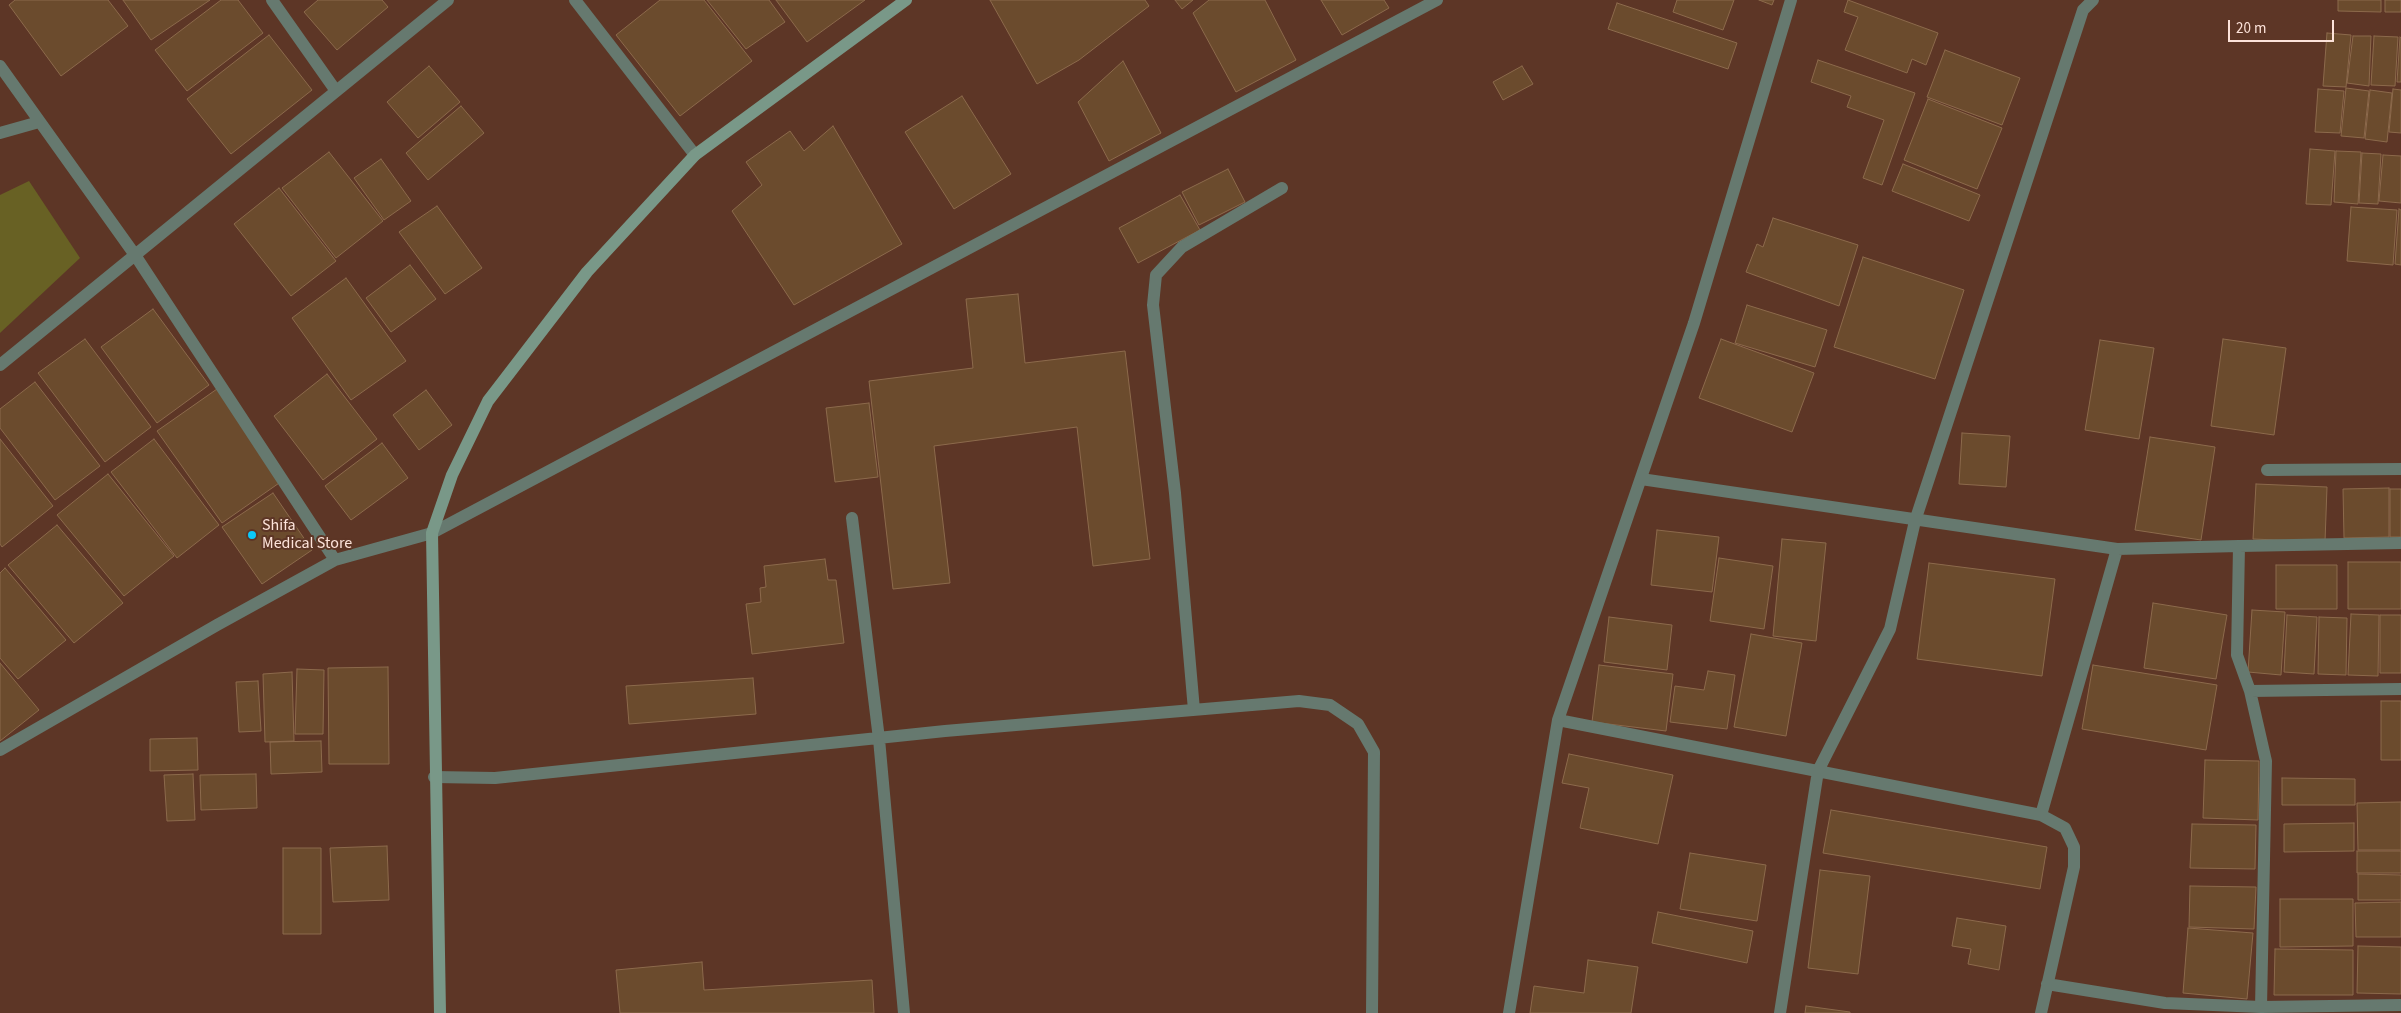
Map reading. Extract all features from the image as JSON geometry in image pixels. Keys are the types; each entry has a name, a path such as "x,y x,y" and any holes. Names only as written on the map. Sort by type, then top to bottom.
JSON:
{"main road":[{"path":"440,1013 434,777 432,533 452,475 488,402 587,272 695,155 906,0"}],"street":[{"path":"272,0 336,91"},
{"path":"0,365 448,0"},
{"path":"575,0 695,155"},
{"path":"0,750 217,625 335,560 432,533 1437,0"},
{"path":"1508,1013 1558,720 1694,323 1790,0"},
{"path":"1780,1013 1818,771 1890,629 1915,521 2083,10 2093,0"},
{"path":"0,66 135,255 335,560"},
{"path":"0,133 39,122"},
{"path":"1194,710 1176,493 1152,305 1156,275 1182,247 1282,188"},
{"path":"2267,470 2401,469"},
{"path":"1641,479 1915,521 2117,549 2401,543"},
{"path":"852,518 879,739 904,1013"},
{"path":"2239,546 2238,655 2250,691 2266,761 2261,1008"},
{"path":"2041,816 2117,549"},
{"path":"2250,691 2401,689"},
{"path":"434,777 495,778 945,731 1300,701 1330,705 1358,724 1374,752 1372,1013"},
{"path":"1558,720 2041,816 2065,828 2074,847 2074,867 2040,1013"},
{"path":"2047,984 2165,1003 2261,1008 2401,1005"}],"shaded area":[{"path":"29,181 80,258 0,333 0,195"}],"building":[{"path":"15,0 108,0 128,26 61,76 9,5"},
{"path":"123,0 210,0 151,40"},
{"path":"221,0 238,0 263,33 187,91 155,50"},
{"path":"318,0 382,0 388,7 337,50 304,12"},
{"path":"660,0 704,0 752,61 680,116 616,35"},
{"path":"707,0 769,0 785,22 746,49"},
{"path":"776,0 865,0 807,42"},
{"path":"990,0 1145,0 1149,6 1079,60 1037,84"},
{"path":"1175,0 1193,0 1182,9"},
{"path":"1209,0 1265,0 1296,60 1236,92 1193,13"},
{"path":"1321,0 1384,0 1389,8 1342,35"},
{"path":"1677,0 1734,0 1723,30 1673,12"},
{"path":"1759,0 1774,0 1772,5"},
{"path":"1848,0 1938,33 1926,65 1912,59 1907,73 1845,50 1858,17 1844,12"},
{"path":"2338,0 2381,0 2381,12 2338,11"},
{"path":"2385,0 2401,0 2401,12 2385,12"},
{"path":"1617,3 1737,43 1728,69 1608,29"},
{"path":"2327,33 2351,35 2346,87 2323,86"},
{"path":"269,35 312,90 231,154 187,99"},
{"path":"2353,36 2371,36 2369,86 2347,83"},
{"path":"2374,36 2398,37 2395,86 2371,85"},
{"path":"2400,37 2401,82 2397,82"},
{"path":"1945,50 2020,78 2002,125 1927,97"},
{"path":"1818,60 1915,93 1882,185 1863,178 1884,120 1847,107 1851,96 1811,82"},
{"path":"1123,61 1161,133 1109,161 1078,102"},
{"path":"429,66 460,102 418,138 387,102"},
{"path":"1522,66 1533,84 1503,100 1493,82"},
{"path":"2346,88 2369,91 2364,138 2341,136"},
{"path":"2318,89 2344,91 2340,133 2315,132"},
{"path":"2393,89 2401,90 2401,133 2389,132"},
{"path":"2370,90 2392,93 2387,142 2365,139"},
{"path":"962,96 1011,174 954,209 905,132"},
{"path":"1928,99 2002,128 1977,189 1904,160"},
{"path":"461,106 484,133 428,180 406,153"},
{"path":"833,126 902,244 794,305 732,211 762,185 746,162 790,131 804,151"},
{"path":"2310,149 2335,151 2331,205 2306,204"},
{"path":"2336,151 2361,152 2358,204 2334,202"},
{"path":"329,152 383,221 336,258 282,188"},
{"path":"2362,153 2381,154 2378,204 2359,203"},
{"path":"2383,155 2401,156 2401,203 2379,201"},
{"path":"381,159 411,201 384,220 354,178"},
{"path":"1903,164 1980,195 1969,221 1892,191"},
{"path":"1228,169 1245,202 1199,225 1182,192"},
{"path":"279,188 336,261 291,296 234,224"},
{"path":"1180,195 1200,230 1138,263 1119,228"},
{"path":"437,206 482,268 445,294 399,232"},
{"path":"2351,207 2397,210 2393,265 2347,261"},
{"path":"2399,209 2401,210 2401,265 2395,264"},
{"path":"1773,218 1858,245 1839,306 1746,272 1757,244 1763,247"},
{"path":"1863,257 1964,290 1935,379 1834,347"},
{"path":"410,265 436,299 391,332 366,298"},
{"path":"346,278 406,361 351,400 292,318"},
{"path":"1018,294 1025,363 1125,351 1150,559 1093,566 1077,427 934,446 950,583 893,589 869,381 973,368 966,299"},
{"path":"1747,305 1827,330 1815,367 1735,343"},
{"path":"153,309 209,385 157,423 101,347"},
{"path":"85,339 151,427 105,462 38,373"},
{"path":"1721,339 1814,373 1792,432 1699,398"},
{"path":"2223,339 2286,348 2274,435 2211,426"},
{"path":"2100,340 2154,348 2139,439 2085,430"},
{"path":"327,374 377,439 323,480 274,416"},
{"path":"35,382 100,466 55,500 0,428 0,409"},
{"path":"217,389 282,481 222,523 157,431"},
{"path":"426,390 452,425 419,450 393,415"},
{"path":"869,403 878,477 835,482 826,408"},
{"path":"1962,433 2010,436 2006,487 1959,484"},
{"path":"2150,437 2215,447 2201,540 2135,530"},
{"path":"0,439 53,506 2,547 0,544"},
{"path":"154,439 219,525 177,558 111,472"},
{"path":"382,443 408,478 351,520 325,486"},
{"path":"108,474 174,556 124,596 57,515"},
{"path":"2256,484 2327,487 2325,542 2253,539"},
{"path":"2389,488 2389,537 2344,538 2343,489"},
{"path":"2390,489 2401,489 2401,537 2390,537"},
{"path":"273,493 312,550 262,584 222,527"},
{"path":"57,525 123,603 74,643 8,565"},
{"path":"1657,530 1719,537 1712,592 1651,585"},
{"path":"1782,539 1826,543 1816,641 1773,636"},
{"path":"1719,558 1773,566 1764,629 1710,621"},
{"path":"825,559 828,580 836,580 844,643 752,654 746,604 761,602 760,588 766,587 764,566"},
{"path":"2348,562 2401,562 2401,609 2348,609"},
{"path":"1929,563 2055,579 2042,676 1917,659"},
{"path":"2276,565 2337,565 2337,609 2276,609"},
{"path":"5,568 66,640 18,679 0,658 0,573"},
{"path":"2153,603 2227,615 2216,679 2144,668"},
{"path":"2252,610 2285,612 2281,675 2248,672"},
{"path":"2351,614 2379,615 2378,676 2348,675"},
{"path":"2287,615 2317,617 2314,674 2284,672"},
{"path":"2380,615 2401,615 2401,673 2380,673"},
{"path":"1609,617 1672,625 1667,670 1604,662"},
{"path":"2319,617 2347,618 2346,675 2318,674"},
{"path":"1751,634 1802,643 1786,736 1734,727"},
{"path":"0,663 39,710 0,741"},
{"path":"1599,665 1673,674 1666,731 1592,722"},
{"path":"2093,665 2217,685 2206,750 2082,729"},
{"path":"388,667 389,764 329,764 328,668"},
{"path":"297,669 324,670 323,734 295,734"},
{"path":"1708,671 1735,675 1727,729 1670,722 1675,686 1704,690"},
{"path":"292,672 294,741 265,742 263,674"},
{"path":"753,678 756,714 629,724 626,686"},
{"path":"258,681 261,731 239,732 236,682"},
{"path":"2381,701 2401,701 2401,760 2381,760"},
{"path":"197,738 198,770 150,771 150,739"},
{"path":"321,741 322,772 271,774 270,742"},
{"path":"1569,754 1673,775 1658,844 1580,828 1589,788 1562,783"},
{"path":"2205,760 2259,761 2258,820 2203,818"},
{"path":"193,774 195,820 167,821 164,775"},
{"path":"256,774 257,808 201,810 200,775"},
{"path":"2282,778 2355,779 2355,805 2282,805"},
{"path":"2401,802 2401,850 2358,850 2357,803"},
{"path":"1831,810 2047,847 2040,889 1823,853"},
{"path":"2354,823 2354,851 2284,852 2284,824"},
{"path":"2192,824 2256,825 2255,869 2190,868"},
{"path":"387,846 389,900 333,902 330,848"},
{"path":"283,848 321,848 321,934 283,934"},
{"path":"2357,851 2401,851 2401,873 2357,873"},
{"path":"1690,853 1766,865 1757,921 1680,909"},
{"path":"1820,870 1870,876 1858,974 1808,968"},
{"path":"2358,874 2401,875 2401,900 2358,900"},
{"path":"2190,886 2256,887 2254,929 2189,927"},
{"path":"2280,899 2353,899 2353,946 2280,947"},
{"path":"2401,902 2401,937 2356,937 2355,903"},
{"path":"1658,912 1753,931 1747,963 1652,943"},
{"path":"1957,918 2006,926 1999,970 1968,964 1971,949 1952,946"},
{"path":"2188,928 2253,933 2247,999 2183,993"},
{"path":"2358,946 2401,947 2401,994 2357,993"},
{"path":"2275,949 2353,950 2353,995 2274,995"},
{"path":"1588,960 1638,967 1631,1013 1530,1013 1534,986 1584,993"},
{"path":"702,962 704,990 872,980 874,1013 620,1013 616,970"},
{"path":"1806,1006 1850,1012 1850,1013 1805,1013"}],"place":[{"name":"Shifa Medical Store","path":"252,535"}]}
